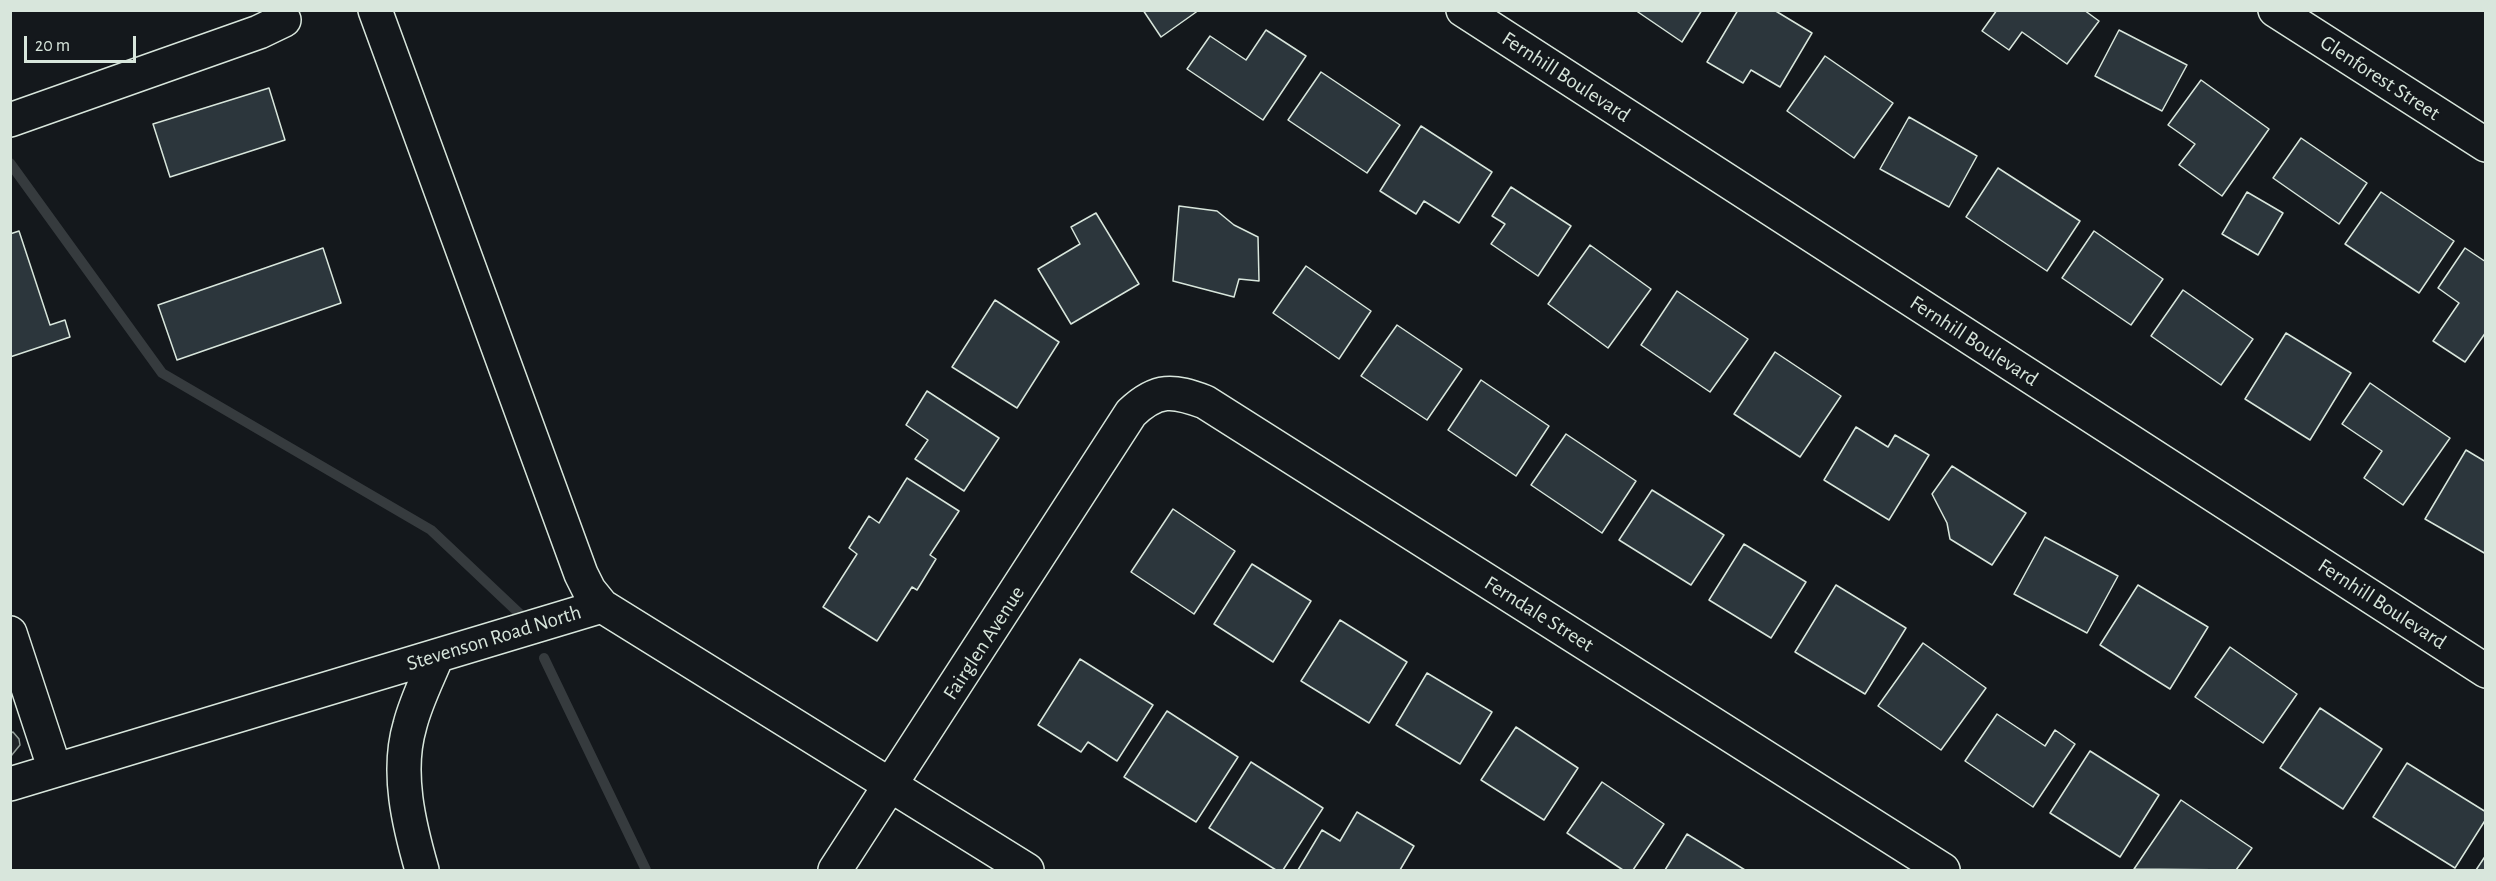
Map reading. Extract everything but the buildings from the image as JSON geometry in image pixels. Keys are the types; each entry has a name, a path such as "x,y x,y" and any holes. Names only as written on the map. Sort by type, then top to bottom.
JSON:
{"street":[{"path":"375,10 581,574 589,590 602,606"},
{"name":"Fernhill Boulevard","path":"1463,10 2486,671"},
{"name":"Glenforest Street","path":"2275,10 2486,145"},
{"path":"10,120 233,42 284,20"},
{"name":"Ferndale Street","path":"1131,413 1142,402 1160,393 1180,392 1205,402 1943,870"},
{"name":"Fairglen Avenue","path":"835,870 891,788 1131,413"},
{"name":"Stevenson Road North","path":"10,783 602,606 891,788 1027,870"},
{"path":"10,633 55,770"},
{"path":"422,870 409,825 405,772 409,726 436,656"}],"shaded area":[{"path":"13,732 19,739 20,745 11,756 11,733"}],"waterway":[{"path":"10,163 162,373 431,530 521,615"},
{"path":"544,658 646,870"}]}
